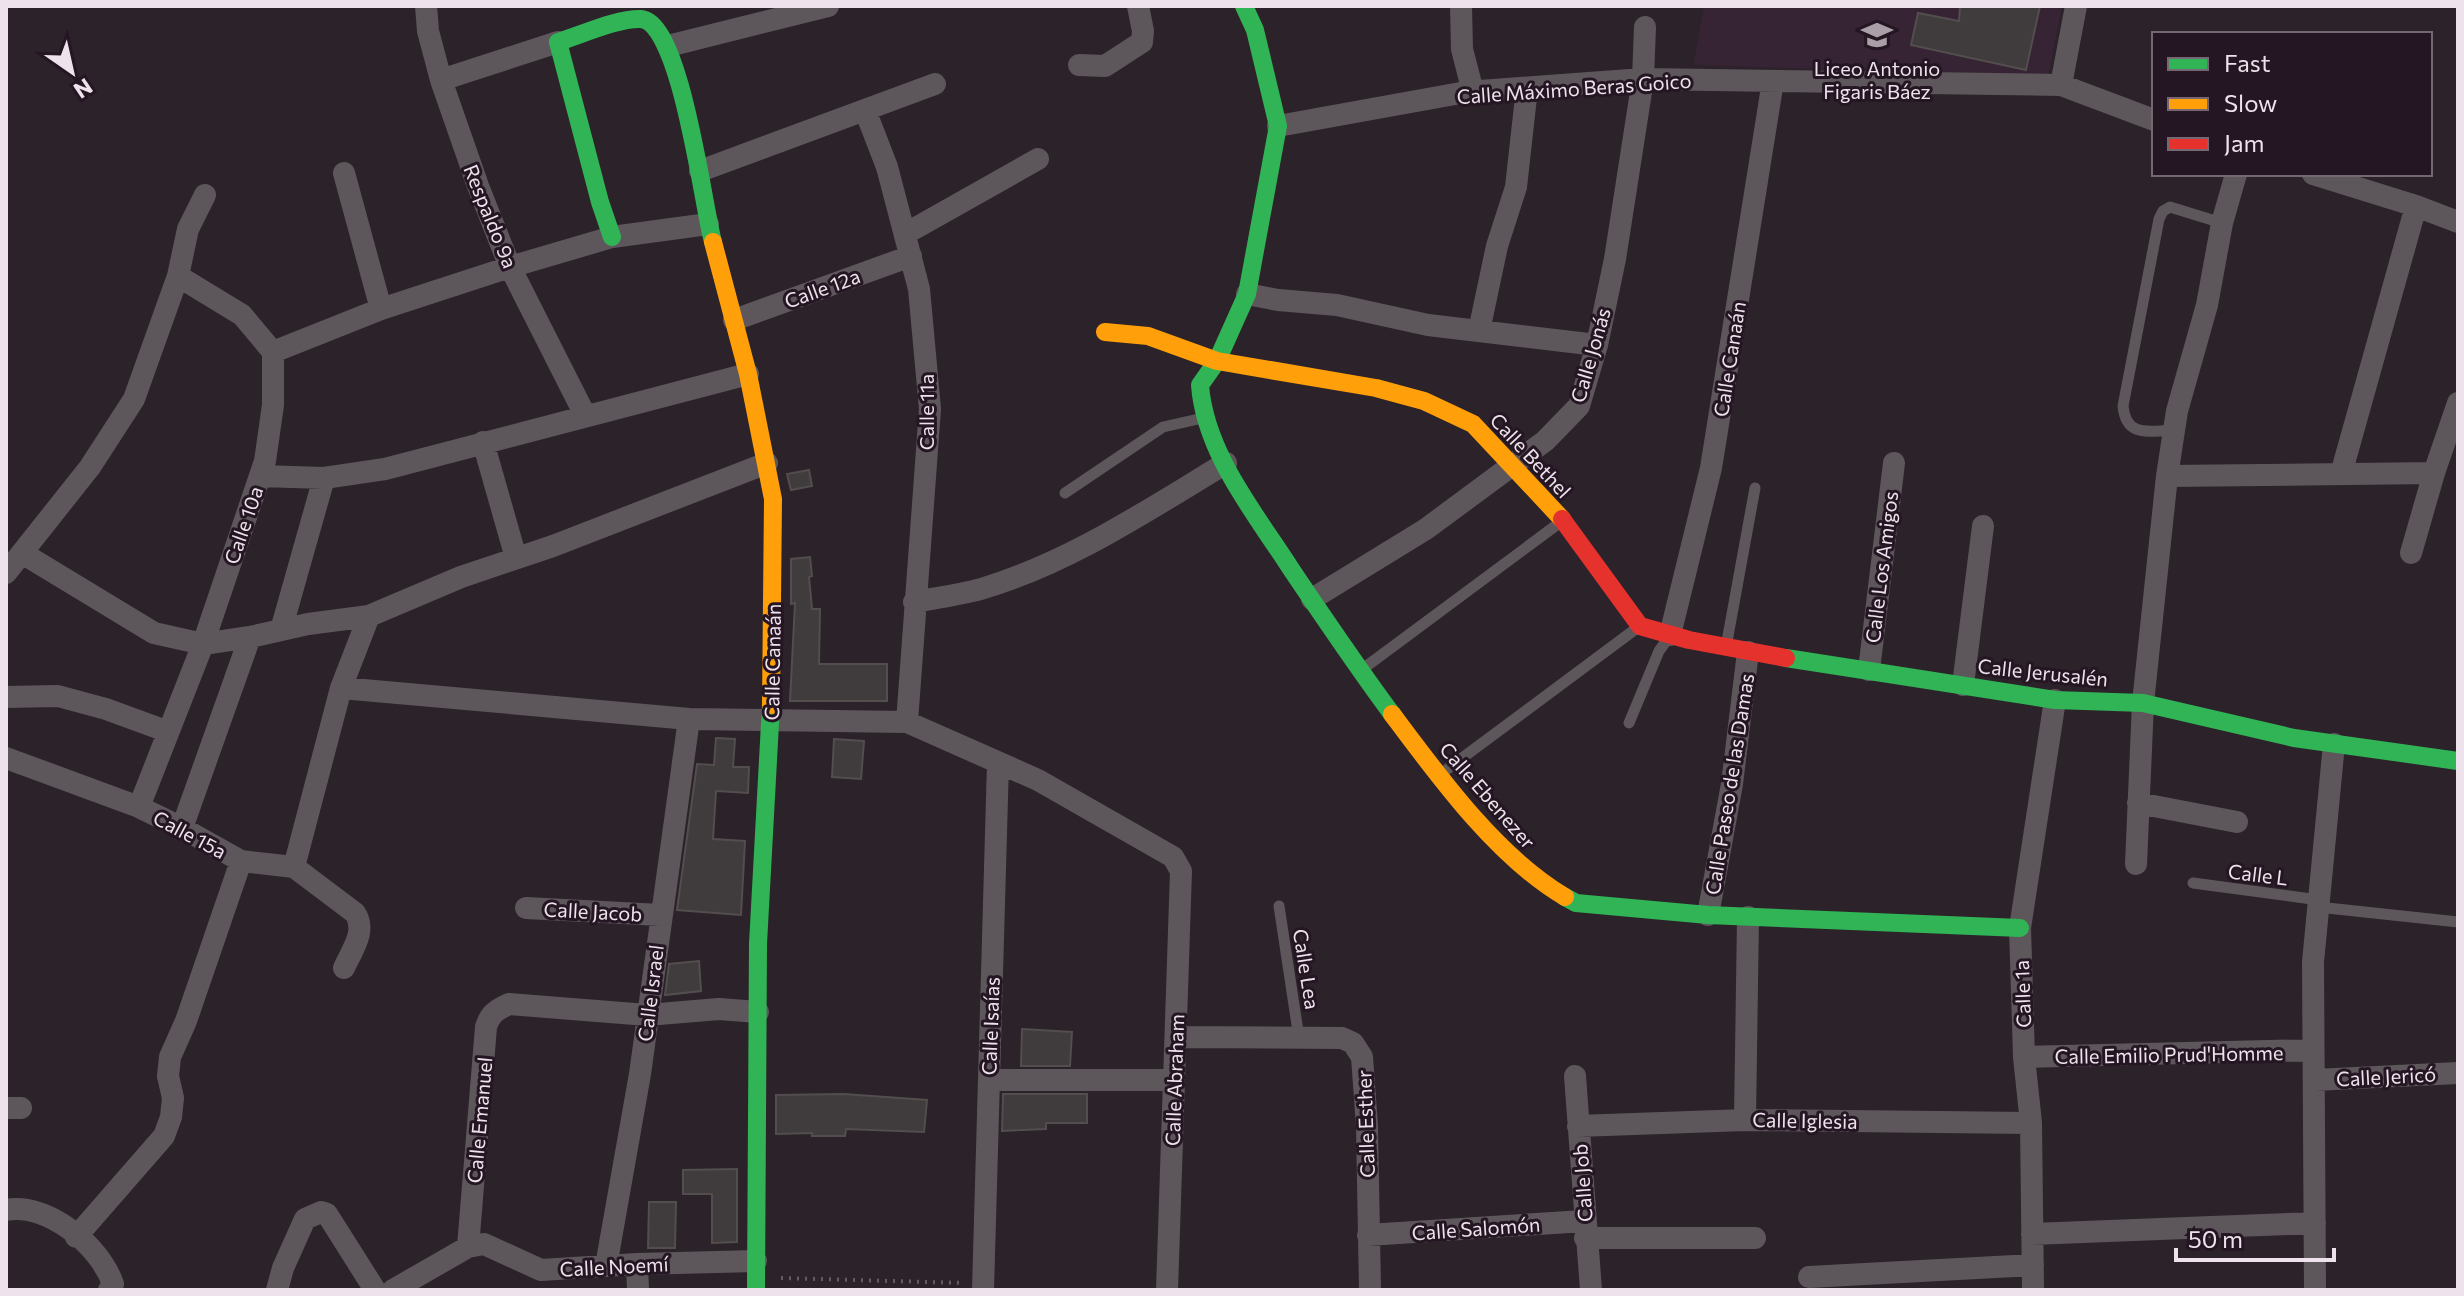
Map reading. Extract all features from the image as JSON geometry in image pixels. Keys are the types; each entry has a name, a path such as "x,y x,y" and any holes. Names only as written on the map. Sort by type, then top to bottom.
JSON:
{"street":[{"name":"Respaldo 9a","path":"426,6 428,31 441,80 478,186 510,267 585,415"},
{"path":"441,80 622,22 643,19 655,25 668,46 828,6"},
{"path":"1079,65 1105,66 1142,42 1138,6"},
{"path":"1244,6 1255,30 1278,126"},
{"path":"1461,6 1462,49 1473,92"},
{"path":"2061,85 2076,6"},
{"name":"Calle Jonás","path":"1312,599 1426,529 1545,441 1579,406 1597,345 1615,259 1643,79 1645,27"},
{"path":"558,42 612,237"},
{"name":"Calle Canaán","path":"668,46 700,171 708,224 748,374 773,499 771,719 758,944 756,1276"},
{"name":"Calle Máximo Beras Goico","path":"1278,126 1473,92 1643,79 2061,85 2152,119"},
{"name":"Calle Canaán","path":"1670,635 1711,468 1773,81"},
{"path":"700,171 935,84"},
{"path":"1479,331 1497,246 1516,187 1527,88"},
{"name":"Calle 11a","path":"865,110 887,167 919,289 930,409 907,722"},
{"name":"Calle Ebenezer","path":"1278,126 1247,294 1217,361 1200,385 1204,417 1226,463 1360,671 1439,776 1517,863 1576,903 1708,915 2020,928"},
{"path":"905,234 1038,159"},
{"path":"344,173 381,309"},
{"path":"2136,864 2143,703 2167,476 2174,430 2207,305 2222,223 2235,176"},
{"path":"2319,176 2458,222"},
{"path":"6,573 90,467 134,399 178,276 188,229 205,195"},
{"path":"2341,474 2416,206"},
{"path":"178,276 242,315 273,352 381,309 510,267 612,237 708,224"},
{"name":"Calle 12a","path":"734,320 911,256"},
{"path":"1247,294 1337,305 1428,325 1597,345"},
{"name":"Calle Bethel","path":"1105,332 1148,336 1217,361 1376,388 1424,401 1473,424 1563,520 1640,626"},
{"name":"Calle 10a","path":"139,807 166,731 203,644 265,461 273,405 273,352"},
{"path":"260,476 324,478 385,469 748,374"},
{"path":"2411,553 2458,403"},
{"path":"483,442 516,558"},
{"path":"22,553 154,633 203,644 369,616 461,577 767,463"},
{"path":"914,602 979,589 1058,560 1226,463"},
{"name":"Calle Los Amigos","path":"1869,670 1894,463"},
{"path":"2167,476 2434,473"},
{"path":"281,630 324,478"},
{"path":"1963,685 1983,526"},
{"path":"344,968 360,933 361,922 355,913 294,867 341,688 369,616"},
{"path":"1640,626 1670,635"},
{"name":"Calle Jerusalén","path":"1670,635 1748,652 2055,700 2143,703 2294,738 2458,761"},
{"path":"182,828 250,637"},
{"name":"Calle Paseo de las Damas","path":"1708,915 1732,784 1748,652"},
{"path":"341,688 689,719 907,722 998,763"},
{"path":"6,697 58,696 106,709 166,731"},
{"name":"Calle 1a","path":"2033,1290 2031,1123 2024,1057 2020,928 2055,700"},
{"name":"Calle Israel","path":"606,1266 617,1213 689,719"},
{"path":"2315,1290 2313,962 2334,744"},
{"name":"Calle 15a","path":"6,758 139,807 241,861 294,867"},
{"name":"Calle Abraham","path":"998,763 1038,780 1160,848 1173,857 1181,871 1167,1290"},
{"name":"Calle Isaías","path":"983,1287 998,763"},
{"path":"2138,803 2237,822"},
{"path":"76,1237 164,1136 171,1117 173,1098 168,1076 170,1057 186,1021 241,861"},
{"name":"Calle Jacob","path":"526,908 660,915"},
{"path":"1745,1120 1748,917"},
{"name":"Calle Emanuel","path":"468,1247 489,1017 509,1004 647,1015"},
{"path":"647,1015 719,1009 758,1012"},
{"name":"Calle Esther","path":"1176,1037 1342,1038 1353,1043 1362,1057 1367,1126 1370,1290"},
{"name":"Calle Emilio Prud'Homme","path":"2024,1057 2313,1050"},
{"name":"Calle Jericó","path":"2315,1080 2458,1073"},
{"name":"Calle Job","path":"1575,1076 1584,1229 1591,1290"},
{"path":"989,1080 1174,1080"},
{"name":"Calle Iglesia","path":"1578,1126 1745,1120 2031,1123"},
{"path":"6,1210 34,1210 56,1220 98,1255 107,1266 111,1287"},
{"path":"277,1290 283,1268 305,1219 321,1212 327,1214 375,1290"},
{"path":"2032,1234 2315,1223"},
{"name":"Calle Salomón","path":"1368,1235 1584,1229 1755,1238"},
{"name":"Calle Noemí","path":"468,1247 484,1244 540,1280 606,1266 637,1264 756,1276"},
{"path":"393,1290 468,1247"},
{"path":"637,1264 638,1290"},
{"path":"1809,1277 2033,1265"}],"lane":[{"path":"2174,430 2141,431 2129,426 2124,419 2123,406 2159,219 2163,211 2170,207 2222,223"},
{"path":"1065,493 1163,427 1204,417"},
{"path":"1725,647 1755,488"},
{"path":"1360,671 1563,520"},
{"path":"1439,776 1640,626"},
{"path":"1629,723 1659,651 1670,635"},
{"name":"Calle L","path":"2193,883 2319,904 2458,922"},
{"name":"Calle Lea","path":"1279,906 1299,1038"}],"path":[{"path":"756,1276 983,1287"}],"shaded area":[{"name":"Liceo Antonio Figaris Báez","path":"1704,6 2062,6 2048,76 1693,65"}],"building":[{"path":"1960,6 2040,6 2026,70 1911,45 1918,13 1959,21"},
{"path":"809,470 812,486 791,490 787,474"},
{"path":"810,557 812,609 820,609 819,664 887,664 887,701 790,701 795,603 791,604 791,559"},
{"path":"716,738 735,739 733,767 749,767 748,793 716,791 713,839 745,841 741,915 677,910 697,764 714,765"},
{"path":"834,739 864,741 861,779 832,777"},
{"path":"699,961 701,991 665,995 669,964"},
{"path":"1022,1029 1072,1032 1070,1066 1021,1066"},
{"path":"844,1094 927,1100 924,1132 846,1129 845,1136 776,1134 776,1095"},
{"path":"1003,1094 1087,1094 1087,1123 1046,1123 1046,1129 1002,1131"},
{"path":"737,1169 737,1242 712,1243 712,1194 683,1194 683,1170"},
{"path":"649,1202 676,1202 675,1248 648,1248"}],"traffic: fast":[{"path":"1244,6 1255,30 1278,126 1247,294 1217,361 1200,385 1204,410 1211,435 1234,482 1392,714"},
{"path":"612,237 558,42 611,24 641,19 655,28 668,50 679,81 713,242"},
{"path":"1786,658 2055,700 2143,703 2294,738 2458,761"},
{"path":"756,1290 758,944 771,705"},
{"path":"1565,897 1576,903 1708,915 2020,928"}],"traffic: slow":[{"path":"713,242 748,374 773,499 771,705"},
{"path":"1105,332 1148,336 1217,361 1376,388 1424,401 1473,424 1562,519"},
{"path":"1392,714 1449,789 1493,838 1540,880 1565,897"}],"traffic: jam":[{"path":"1562,519 1640,626 1689,640 1786,658"}],"place":[{"name":"Liceo Antonio Figaris Báez","path":"1877,35"}]}
